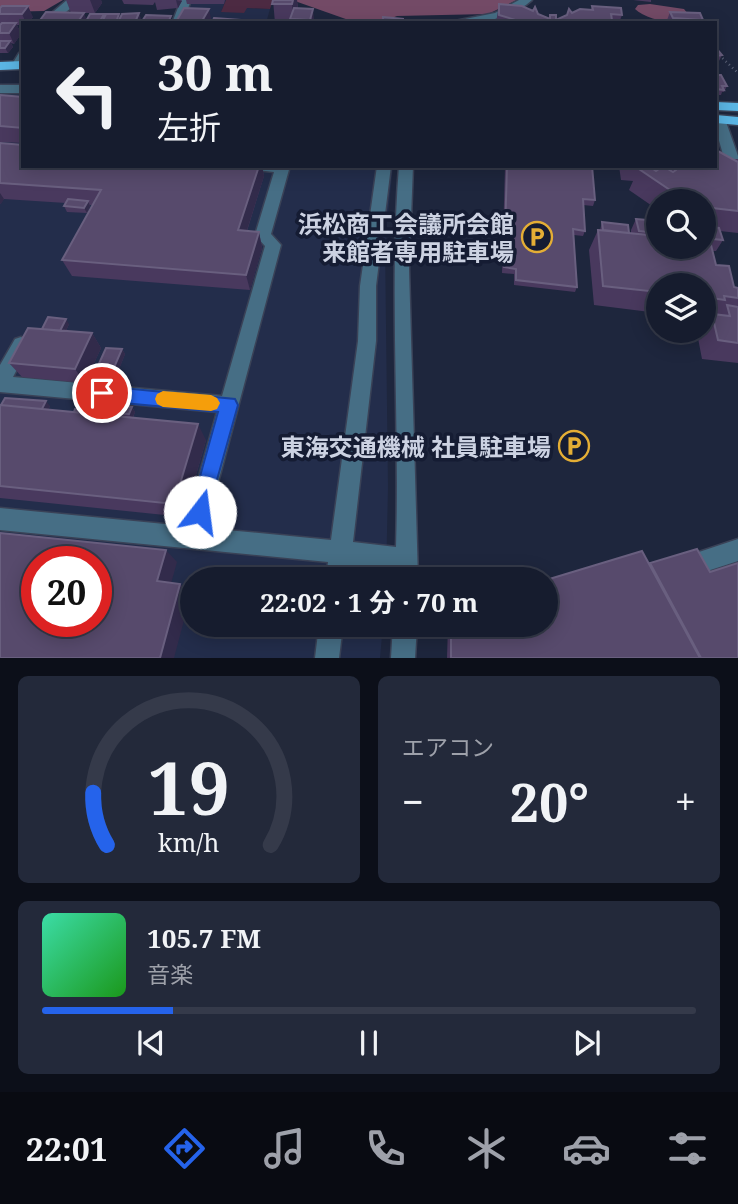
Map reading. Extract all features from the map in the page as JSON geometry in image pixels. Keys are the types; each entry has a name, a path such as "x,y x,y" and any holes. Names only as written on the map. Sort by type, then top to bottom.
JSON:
{"main road":[{"path":"0,66 21,65"},
{"path":"0,75 21,65"},
{"path":"717,114 738,107"},
{"path":"717,114 738,121"}],"street":[{"path":"47,21 65,5 76,0"},
{"path":"178,21 186,0"},
{"path":"464,21 498,16 527,0"},
{"path":"0,89 21,89"},
{"path":"717,114 731,158 738,162"},
{"path":"192,539 273,245 263,235 283,168"},
{"path":"338,567 367,341 368,286 384,168"},
{"path":"406,168 400,243 407,567"},
{"path":"26,335 0,384 229,405"},
{"path":"0,519 340,554 398,567"},
{"path":"698,563 738,550"},
{"path":"327,658 330,637"},
{"path":"403,658 404,637"}],"path":[{"path":"717,53 738,73"}],"shaded area":[{"path":"0,0 63,0 44,11 0,12"},
{"path":"188,0 226,0 221,12 246,8 270,9 267,21 179,20"},
{"path":"226,0 273,0 270,9 247,8 244,13 221,12"},
{"path":"292,0 517,0 488,14 397,16 384,21 351,21"},
{"path":"638,5 684,9 692,19 662,21 640,13 635,9"},
{"path":"21,83 21,168 393,168 385,243 386,567 180,567 180,637 382,637 380,658 0,658 0,84"}],"building":[{"path":"273,0 293,0 292,4 272,4"},
{"path":"499,4 522,6 533,11 535,7 538,14 550,19 550,15 556,15 556,20 567,15 569,9 572,13 580,9 593,10 592,6 621,8 622,15 611,14 612,20 608,21 519,21 499,15"},
{"path":"2,6 28,6 22,14 0,14"},
{"path":"184,8 209,9 202,21 177,20"},
{"path":"294,8 313,9 310,20 290,19"},
{"path":"46,12 84,13 78,21 39,21"},
{"path":"670,12 700,13 703,20 673,18"},
{"path":"139,13 136,20 118,21 122,14"},
{"path":"90,14 104,14 100,21 86,21"},
{"path":"106,14 119,14 116,21 102,21"},
{"path":"146,15 171,16 169,21 142,21"},
{"path":"383,17 403,19 403,21 383,21"},
{"path":"214,18 240,20 240,21 213,21"},
{"path":"2,23 16,23 9,33 0,33"},
{"path":"0,41 10,41 5,48 0,48"},
{"path":"717,75 721,75 727,86 722,86 724,90 717,89"},
{"path":"0,95 21,97 21,128 0,126"},
{"path":"0,143 21,145 21,168 258,168 238,230 259,232 246,275 62,260 101,190 0,183"},
{"path":"717,151 738,162 738,211 716,208 716,189 669,189 639,169 652,168 656,171 666,168 673,172 676,168 717,168"},
{"name":"浜松商工会議所会館 来館者専用駐車場","path":"507,168 592,168 595,200 583,199 585,231 573,229 577,287 516,280 516,269 504,267"},
{"path":"68,199 88,201 84,208 64,206"},
{"path":"636,219 646,220 646,232 639,231"},
{"path":"602,222 628,225 629,233 603,230"},
{"path":"716,228 719,228 723,240 716,239"},
{"path":"598,230 646,235 646,259 714,259 716,265 729,266 734,287 738,288 738,298 724,296 725,300 716,299 716,273 646,273 646,291 603,286"},
{"path":"727,305 738,307 738,343 718,340 716,314 730,316"},
{"path":"48,317 66,319 60,331 42,329"},
{"path":"28,328 92,333 75,369 9,363"},
{"path":"106,348 122,349 113,370 97,368"},
{"path":"5,398 46,401 42,409 1,405"},
{"path":"0,405 198,424 174,504 0,486"},
{"path":"118,406 132,407 129,414 115,413"},
{"path":"75,409 85,410 84,413 74,412"},
{"path":"0,533 166,550 157,581 180,584 160,658 0,658"},
{"path":"697,549 710,572 738,563 738,658 701,658 650,563"},
{"path":"642,551 700,658 451,658 451,637 558,637 558,576"}],"slow traffic":[{"path":"163,399 211,403"}],"place":[{"name":"浜松商工会議所会館 来館者専用駐車場","path":"537,237"},
{"name":"東海交通機械 社員駐車場","path":"574,446"}],"route":[{"path":"102,393 229,405 200,512"}]}
